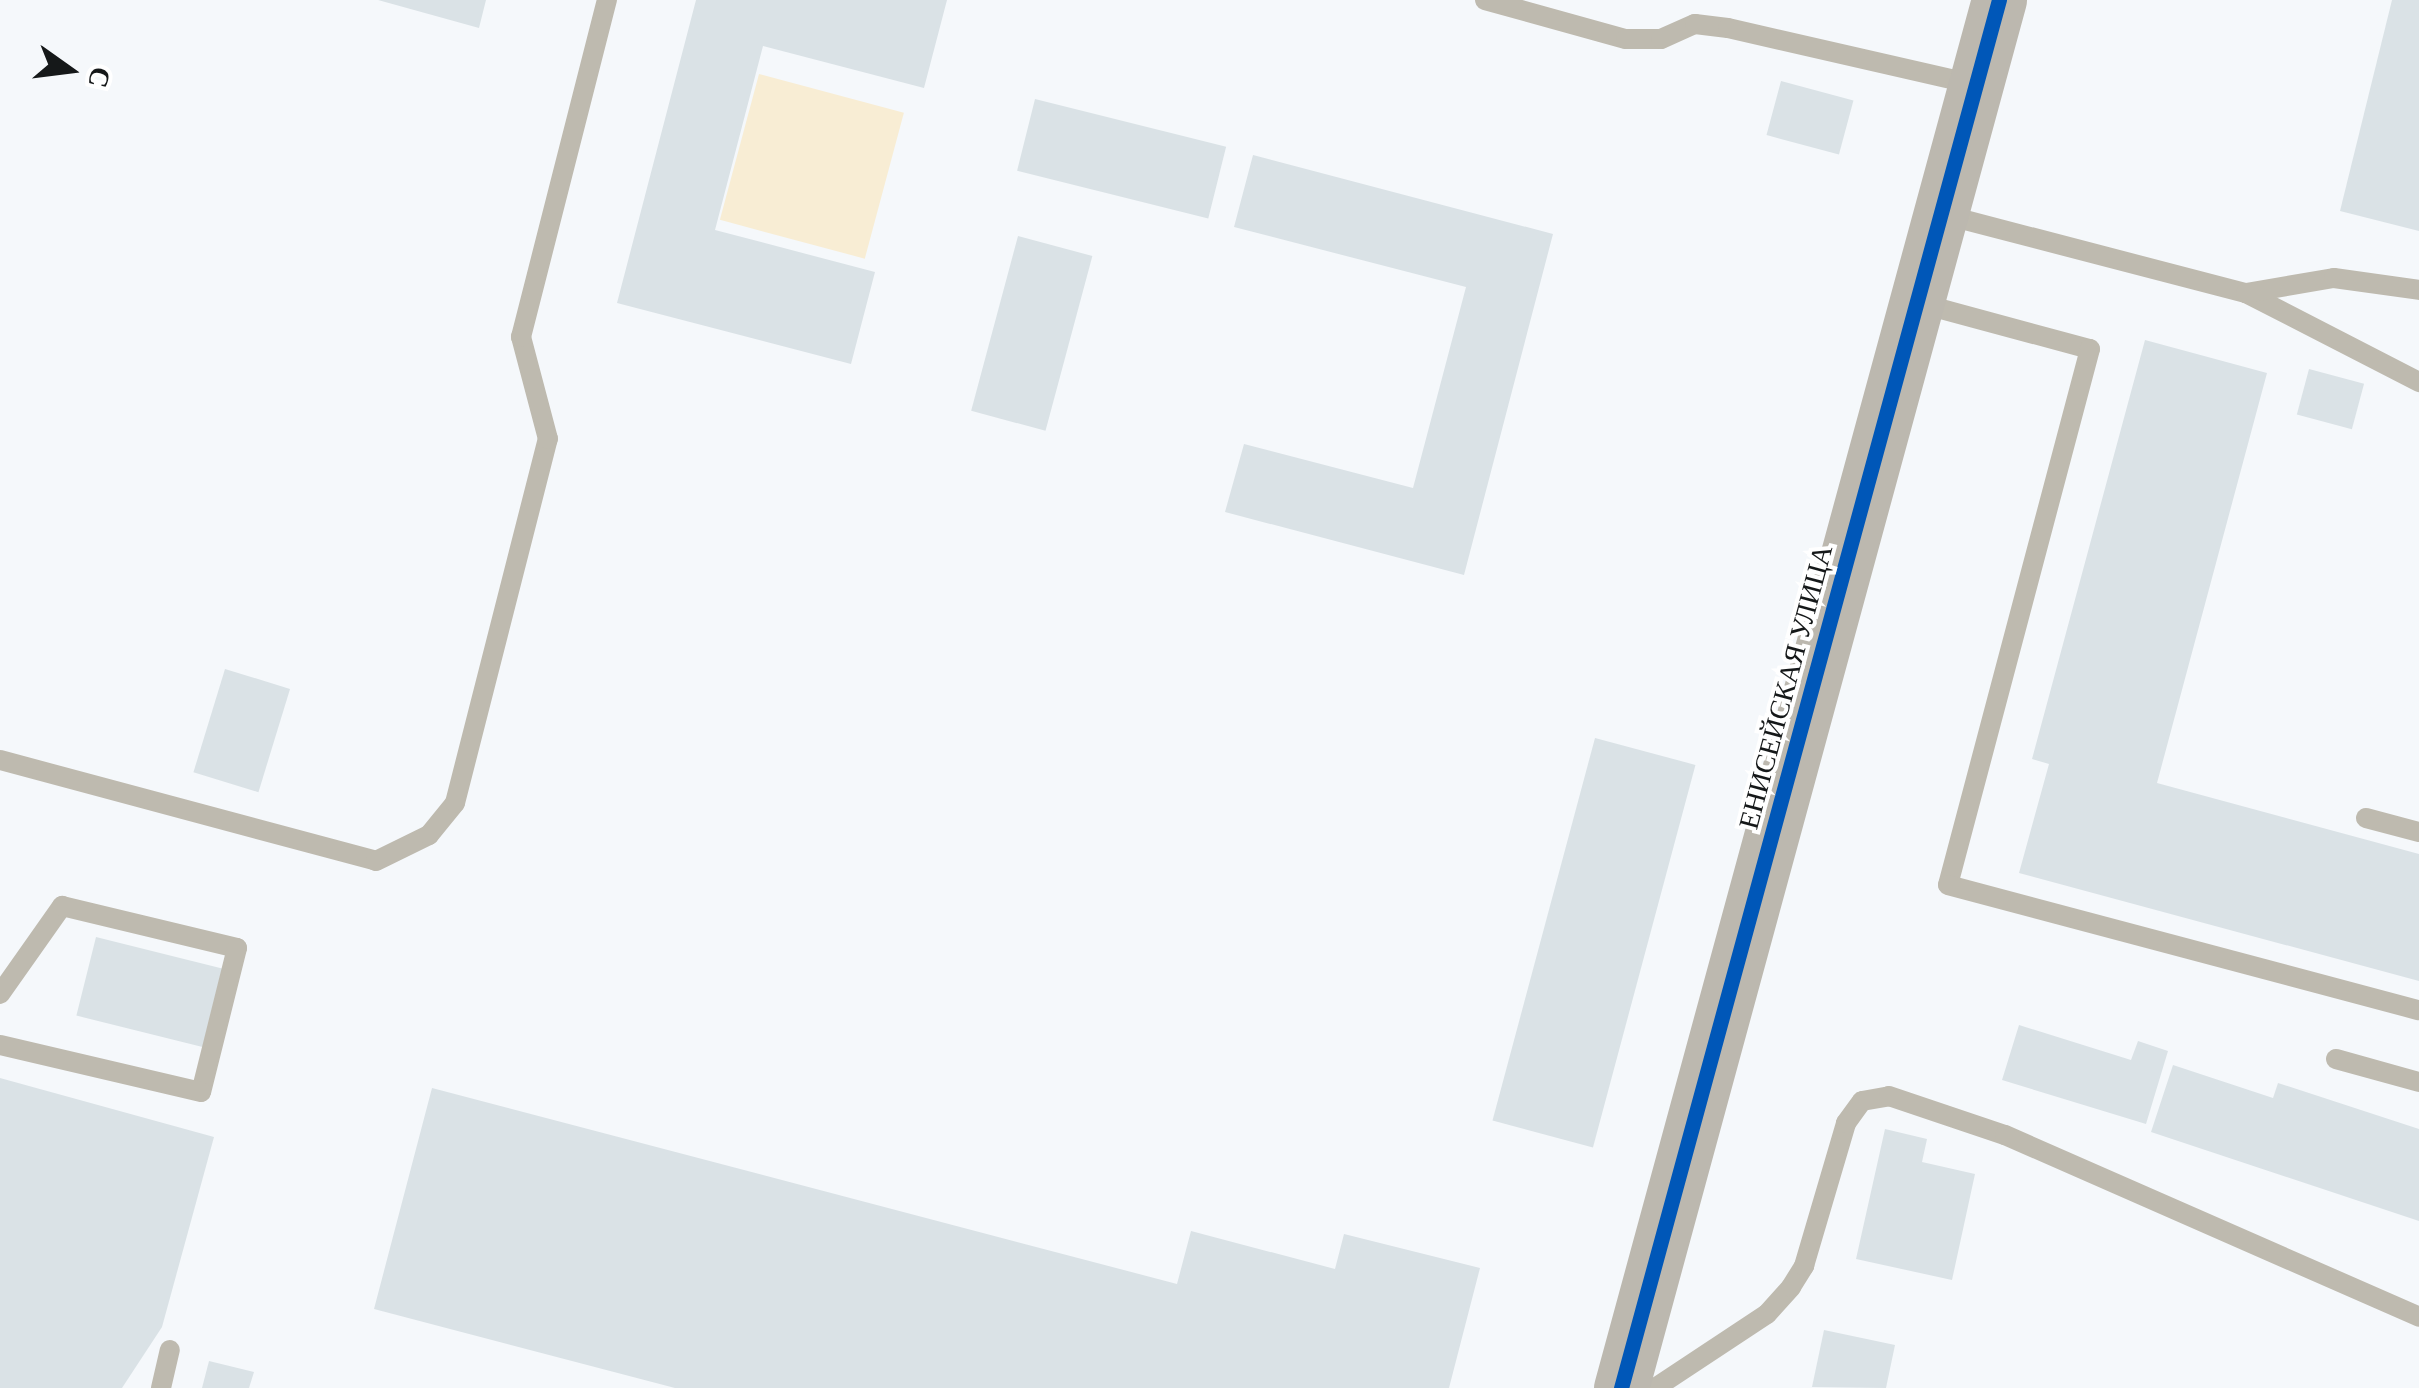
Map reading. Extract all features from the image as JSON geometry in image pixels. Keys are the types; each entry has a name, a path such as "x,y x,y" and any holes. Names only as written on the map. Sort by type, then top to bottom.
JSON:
{"street":[{"name":"ЕНИСЕЙСКАЯ УЛИЦА","path":"1621,1388 2000,0"}],"lane":[{"path":"0,760 376,860 428,835 456,803 548,440 521,337 606,0"},
{"path":"1485,0 1626,39 1661,39 1694,24 1728,28 1976,84"},
{"path":"1941,213 2246,294 2419,382"},
{"path":"2246,294 2334,278 2419,290"},
{"path":"1917,303 2090,348 1948,885 2419,1010"},
{"path":"2366,818 2419,832"},
{"path":"0,994 62,906 236,948 201,1092 0,1045"},
{"path":"2336,1058 2419,1082"},
{"path":"1655,1388 1767,1314 1791,1288 1804,1266 1846,1123 1862,1101 1888,1096 1990,1129 2419,1318"},
{"path":"161,1388 170,1350"}],"shaded area":[{"path":"759,74 904,113 865,259 720,220"}],"building":[{"path":"378,0 486,0 479,28"},
{"path":"696,0 947,0 924,88 763,46 715,230 875,272 851,364 617,303"},
{"path":"2392,0 2419,0 2419,231 2340,211"},
{"path":"1781,81 1853,100 1839,155 1767,135"},
{"path":"1035,99 1226,147 1208,218 1017,171"},
{"path":"1253,155 1553,234 1464,575 1225,512 1244,444 1413,488 1466,287 1234,227"},
{"path":"1018,236 1092,256 1046,431 971,411"},
{"path":"2145,340 2267,373 2157,783 2419,854 2419,981 2019,873 2049,764 2032,759"},
{"path":"2309,369 2364,384 2352,429 2297,414"},
{"path":"225,669 290,689 258,792 193,772"},
{"path":"1595,738 1695,765 1593,1147 1493,1121"},
{"path":"96,937 222,968 203,1047 76,1016"},
{"path":"2019,1025 2131,1060 2138,1041 2168,1051 2146,1124 2002,1080"},
{"path":"2173,1065 2273,1098 2278,1083 2419,1129 2419,1221 2151,1132"},
{"path":"0,1078 214,1137 162,1327 122,1388 0,1388"},
{"path":"432,1088 1177,1284 1191,1231 1335,1269 1344,1234 1480,1268 1449,1388 675,1388 374,1309"},
{"path":"1885,1129 1927,1139 1922,1162 1975,1174 1952,1280 1856,1259"},
{"path":"1824,1330 1895,1345 1886,1388 1812,1387"},
{"path":"209,1361 254,1372 249,1388 202,1388"}],"cycle path":[{"path":"1621,1388 1999,0"}]}
